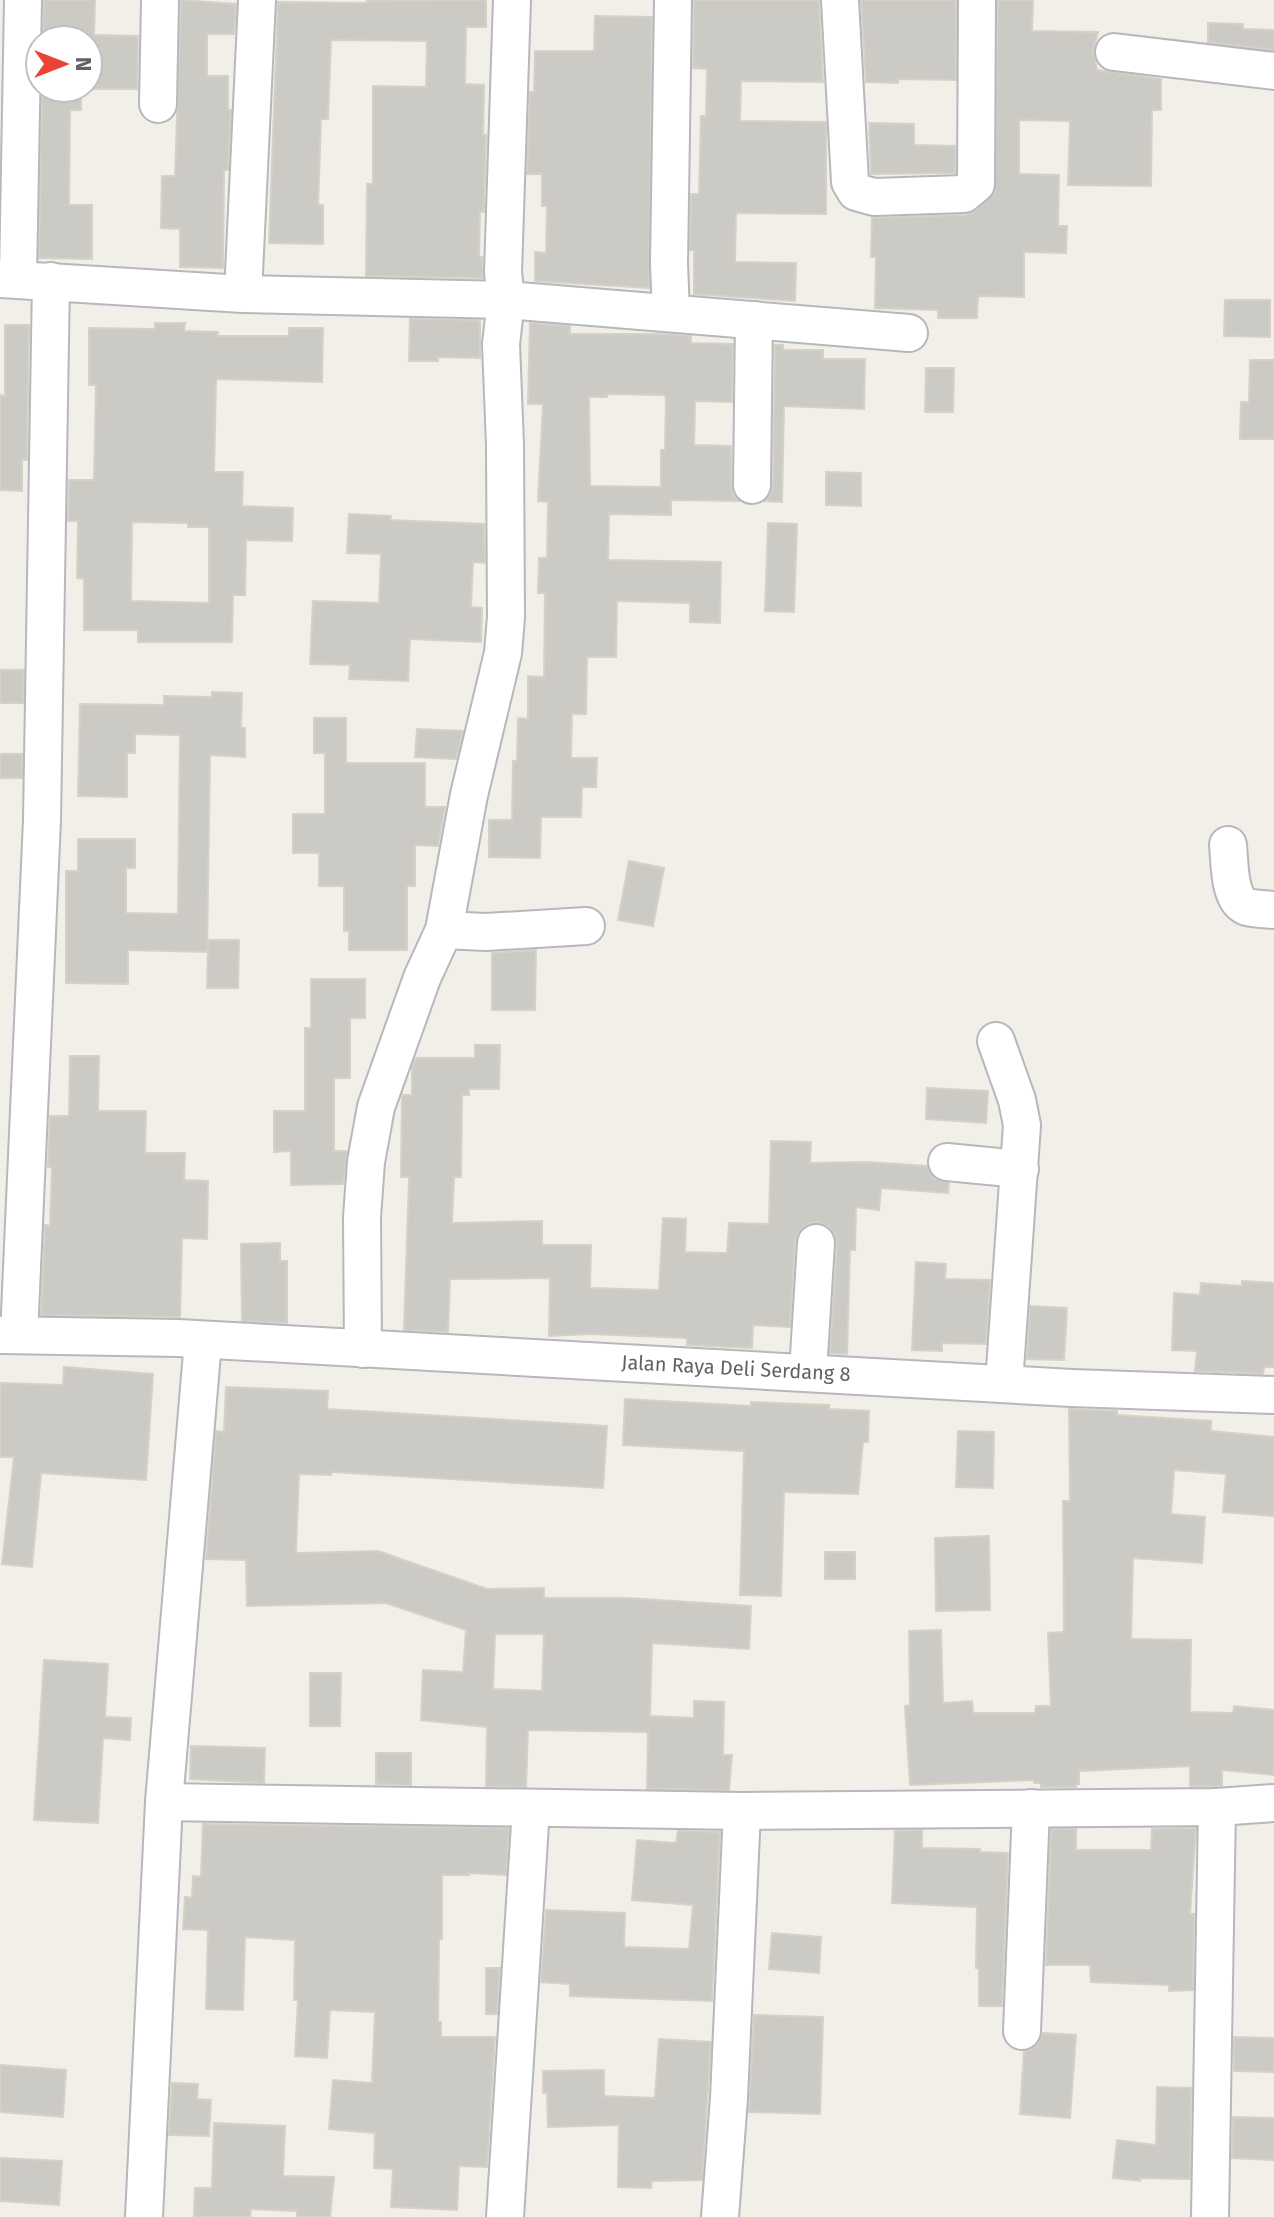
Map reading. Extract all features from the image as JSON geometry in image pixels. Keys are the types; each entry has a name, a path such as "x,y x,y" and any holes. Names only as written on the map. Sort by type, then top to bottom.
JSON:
{"street":[{"path":"10,1335 42,820 23,279 23,0"},
{"path":"158,104 160,0"},
{"path":"243,294 257,0"},
{"path":"363,1349 362,1217 366,1162 376,1107 422,978 444,930 469,795 503,653 506,617 501,344 506,300 503,272 512,0"},
{"path":"671,313 673,0"},
{"path":"840,0 850,182 856,192 874,197 964,194 976,184 977,0"},
{"path":"1114,52 1274,71"},
{"path":"23,279 243,294 506,300 909,333"},
{"path":"752,485 754,320"},
{"path":"1228,845 1234,894 1239,902 1248,907 1274,910"},
{"path":"444,930 486,932 586,926"},
{"path":"996,1041 1022,1125 1004,1384"},
{"path":"947,1162 1020,1169"},
{"path":"808,1372 816,1243"},
{"name":"Jalan Raya Deli Serdang 8","path":"10,1335 193,1340 1004,1384 1274,1395"},
{"path":"144,2217 164,1802 193,1340"},
{"path":"164,1802 742,1811 1217,1807 1274,1803"},
{"path":"1210,2217 1217,1807"},
{"path":"505,2217 531,1808"},
{"path":"1022,2031 1031,1808"},
{"path":"720,2217 729,2098 742,1811"}],"building":[{"path":"44,0 95,0 94,24 43,24"},
{"path":"181,0 236,4 234,34 207,34 207,76 228,76 228,110 231,110 228,170 224,170 223,268 180,267 180,229 161,228 162,176 175,176"},
{"path":"486,0 486,27 466,27 465,84 484,85 484,212 480,212 479,257 482,257 483,278 366,276 367,184 373,184 373,86 426,87 427,41 331,40 328,119 321,119 318,205 323,205 323,244 269,243 278,2"},
{"path":"694,0 819,0 823,82 741,81 740,121 826,122 826,214 736,213 735,262 796,263 795,301 694,294 694,250 690,250 691,194 699,194 701,116 706,116 707,69 693,68"},
{"path":"861,0 956,0 956,80 866,82"},
{"path":"998,0 1033,0 1032,31 1098,32 1093,50 1097,70 1161,79 1161,110 1152,110 1151,186 1068,185 1070,121 1019,120 1019,174 1059,175 1058,226 1067,226 1066,253 1024,252 1024,297 978,296 977,318 938,318 938,310 875,308 876,257 871,257 872,218 966,215 977,210 995,192"},
{"path":"595,16 652,17 649,288 535,281 535,252 546,253 547,206 542,206 542,174 527,174 535,51 594,51"},
{"path":"1208,23 1243,24 1243,29 1274,30 1274,50 1208,42"},
{"path":"104,35 138,36 137,89 104,89"},
{"path":"42,104 81,104 81,110 70,110 69,205 92,205 92,259 39,258"},
{"path":"869,123 914,124 914,145 955,146 955,173 871,174"},
{"path":"1225,300 1270,300 1270,337 1224,336"},
{"path":"410,319 480,320 480,358 438,357 438,361 409,361"},
{"path":"155,323 185,323 184,331 218,332 217,336 289,336 289,328 323,328 322,382 216,381 214,472 243,472 242,506 293,508 292,541 246,540 245,595 233,595 232,642 138,642 138,630 84,630 84,579 77,578 78,521 68,521 69,480 94,480 96,385 89,385 89,328 155,329","holes":["132,522 188,523 188,527 209,527 209,603 131,601"]},
{"path":"530,323 570,326 570,334 691,336 691,343 733,344 732,402 695,401 694,445 731,446 731,486 733,495 739,501 671,500 671,515 609,514 608,560 721,562 720,623 690,622 690,603 617,601 616,657 587,657 586,714 572,714 571,758 597,758 596,787 582,787 581,817 541,817 540,858 489,857 489,820 512,820 513,761 517,761 518,718 528,719 528,676 544,677 545,593 538,593 539,558 547,558 548,502 538,501 543,404 528,404","holes":["607,394 664,395 665,450 661,450 661,487 590,486 589,397 607,397"]},
{"path":"5,325 29,325 27,460 22,460 22,491 0,490 0,395 5,396"},
{"path":"775,345 783,345 783,350 823,350 823,359 865,359 864,409 784,406 782,502 764,501 773,485"},
{"path":"1250,360 1274,360 1274,439 1240,439 1241,402 1249,402"},
{"path":"926,368 954,368 953,412 925,412"},
{"path":"826,472 861,473 861,506 826,505"},
{"path":"349,514 391,516 390,520 484,524 485,563 473,562 471,607 482,608 481,642 410,639 408,681 349,679 350,665 310,664 313,601 379,603 381,554 347,553"},
{"path":"768,523 797,524 794,612 765,611"},
{"path":"0,670 24,670 23,703 0,703"},
{"path":"212,692 242,693 241,728 245,728 245,757 210,755 207,952 128,950 128,984 66,983 66,871 78,871 78,839 135,839 135,868 126,868 126,913 178,914 180,735 135,734 135,753 127,753 127,797 78,796 80,704 164,705 164,696 212,697"},
{"path":"314,718 346,718 346,763 425,763 425,807 445,807 438,846 415,845 415,886 407,886 407,950 349,950 349,931 344,931 344,886 319,886 319,853 293,853 293,814 325,814 325,753 314,753"},
{"path":"417,729 463,731 456,759 415,757"},
{"path":"0,754 22,754 22,778 0,778"},
{"path":"629,861 664,868 653,926 618,920"},
{"path":"208,940 239,940 238,988 207,988"},
{"path":"536,950 535,1010 492,1010 492,953"},
{"path":"311,979 365,979 365,1018 350,1018 350,1078 334,1078 334,1151 347,1151 343,1184 291,1185 291,1151 274,1152 274,1111 305,1111 305,1028 311,1028"},
{"path":"475,1045 500,1045 499,1089 469,1089 469,1095 462,1095 461,1177 454,1177 452,1223 542,1221 542,1245 591,1245 590,1288 659,1290 663,1218 686,1219 685,1252 727,1253 729,1223 769,1224 771,1141 811,1142 810,1163 866,1162 927,1166 934,1179 949,1183 948,1193 881,1188 879,1210 856,1207 855,1250 850,1250 847,1354 830,1353 837,1244 835,1234 828,1226 817,1222 807,1224 799,1231 795,1241 790,1327 753,1325 752,1348 687,1345 687,1338 590,1334 549,1336 550,1278 450,1279 448,1332 404,1330 409,1177 401,1177 402,1097 412,1095 412,1068 416,1058 475,1058"},
{"path":"70,1056 99,1056 98,1111 146,1111 145,1153 185,1153 184,1180 208,1181 207,1239 182,1238 180,1317 41,1315 45,1225 50,1226 50,1116 69,1116"},
{"path":"927,1088 988,1091 986,1123 926,1119"},
{"path":"280,1243 280,1261 287,1261 287,1323 242,1321 241,1244"},
{"path":"916,1262 946,1264 945,1279 990,1280 986,1344 942,1343 942,1351 912,1350"},
{"path":"1242,1281 1274,1283 1274,1367 1264,1367 1263,1374 1195,1371 1197,1351 1172,1350 1174,1293 1200,1295 1201,1283 1242,1286"},
{"path":"1030,1306 1067,1308 1064,1360 1027,1359"},
{"path":"64,1367 153,1374 146,1480 41,1473 32,1567 2,1564 14,1457 0,1457 0,1383 63,1385"},
{"path":"226,1387 328,1391 327,1409 607,1426 603,1488 331,1472 331,1475 299,1474 296,1553 378,1551 487,1589 544,1588 544,1598 627,1598 751,1606 749,1649 652,1643 650,1716 694,1718 694,1701 724,1702 723,1755 732,1755 729,1790 647,1789 648,1732 528,1730 526,1787 486,1786 487,1727 421,1720 423,1670 463,1672 466,1630 386,1603 247,1606 246,1560 206,1559 216,1431 224,1432","holes":["495,1634 544,1634 542,1691 493,1689"]},
{"path":"625,1399 751,1406 751,1402 829,1405 829,1409 869,1411 868,1442 863,1442 858,1494 784,1492 781,1596 740,1595 744,1451 623,1445"},
{"path":"1069,1409 1211,1421 1211,1431 1274,1437 1274,1516 1223,1512 1226,1474 1174,1470 1171,1514 1205,1517 1202,1563 1133,1558 1131,1639 1191,1640 1190,1712 1233,1713 1234,1706 1274,1710 1274,1775 1222,1770 1222,1786 1190,1786 1190,1766 1079,1771 1076,1787 1041,1787 1041,1783 1034,1783 1034,1780 910,1785 905,1706 910,1705 909,1631 941,1630 943,1703 972,1701 973,1713 1035,1713 1036,1706 1051,1706 1048,1633 1064,1632 1063,1501 1070,1501"},
{"path":"958,1431 994,1432 993,1488 956,1487"},
{"path":"989,1536 990,1610 936,1611 935,1538"},
{"path":"825,1552 855,1552 855,1579 825,1579"},
{"path":"44,1660 108,1664 105,1717 131,1718 130,1740 103,1738 98,1823 34,1820"},
{"path":"310,1673 341,1673 340,1726 310,1726"},
{"path":"191,1746 265,1748 264,1783 190,1779"},
{"path":"376,1753 411,1753 411,1785 376,1784"},
{"path":"203,1824 509,1828 506,1875 442,1875 438,2022 441,2022 441,2037 495,2037 487,2167 459,2166 457,2210 391,2207 393,2169 374,2168 375,2133 329,2129 333,2080 372,2083 375,2012 330,2010 327,2058 295,2056 298,2000 294,2000 295,1940 245,1937 243,2010 206,2009 208,1930 183,1929 185,1897 192,1898 193,1876 201,1877"},
{"path":"1196,1828 1190,1914 1194,1914 1193,1990 1169,1991 1169,1985 1091,1982 1090,1965 1046,1965 1051,1829 1076,1829 1076,1850 1151,1850 1152,1829"},
{"path":"922,1830 922,1848 1008,1853 1002,2006 979,2006 977,1907 892,1903 895,1831"},
{"path":"678,1831 720,1832 712,2001 570,1996 570,1984 541,1982 546,1910 625,1913 624,1947 689,1949 693,1905 632,1900 637,1840 676,1843"},
{"path":"772,1933 821,1937 819,1973 769,1969"},
{"path":"486,1968 500,1968 497,2014 486,2014"},
{"path":"754,2015 823,2017 820,2114 749,2112"},
{"path":"1043,2033 1076,2035 1070,2118 1020,2114 1024,2051 1039,2043"},
{"path":"1234,2037 1274,2038 1274,2072 1234,2071"},
{"path":"659,2039 711,2042 702,2180 652,2181 651,2188 618,2187 619,2125 548,2127 543,2071 604,2070 604,2096 655,2098"},
{"path":"0,2065 66,2070 63,2117 0,2112"},
{"path":"172,2083 198,2084 197,2099 211,2100 209,2136 169,2135"},
{"path":"1157,2087 1191,2088 1190,2179 1140,2178 1140,2181 1113,2178 1117,2140 1156,2145"},
{"path":"1233,2117 1274,2118 1274,2160 1232,2158"},
{"path":"214,2123 285,2126 283,2176 334,2177 330,2217 297,2217 297,2211 251,2209 250,2217 194,2217 195,2188 212,2188"},
{"path":"0,2158 62,2161 59,2205 0,2201"}]}
